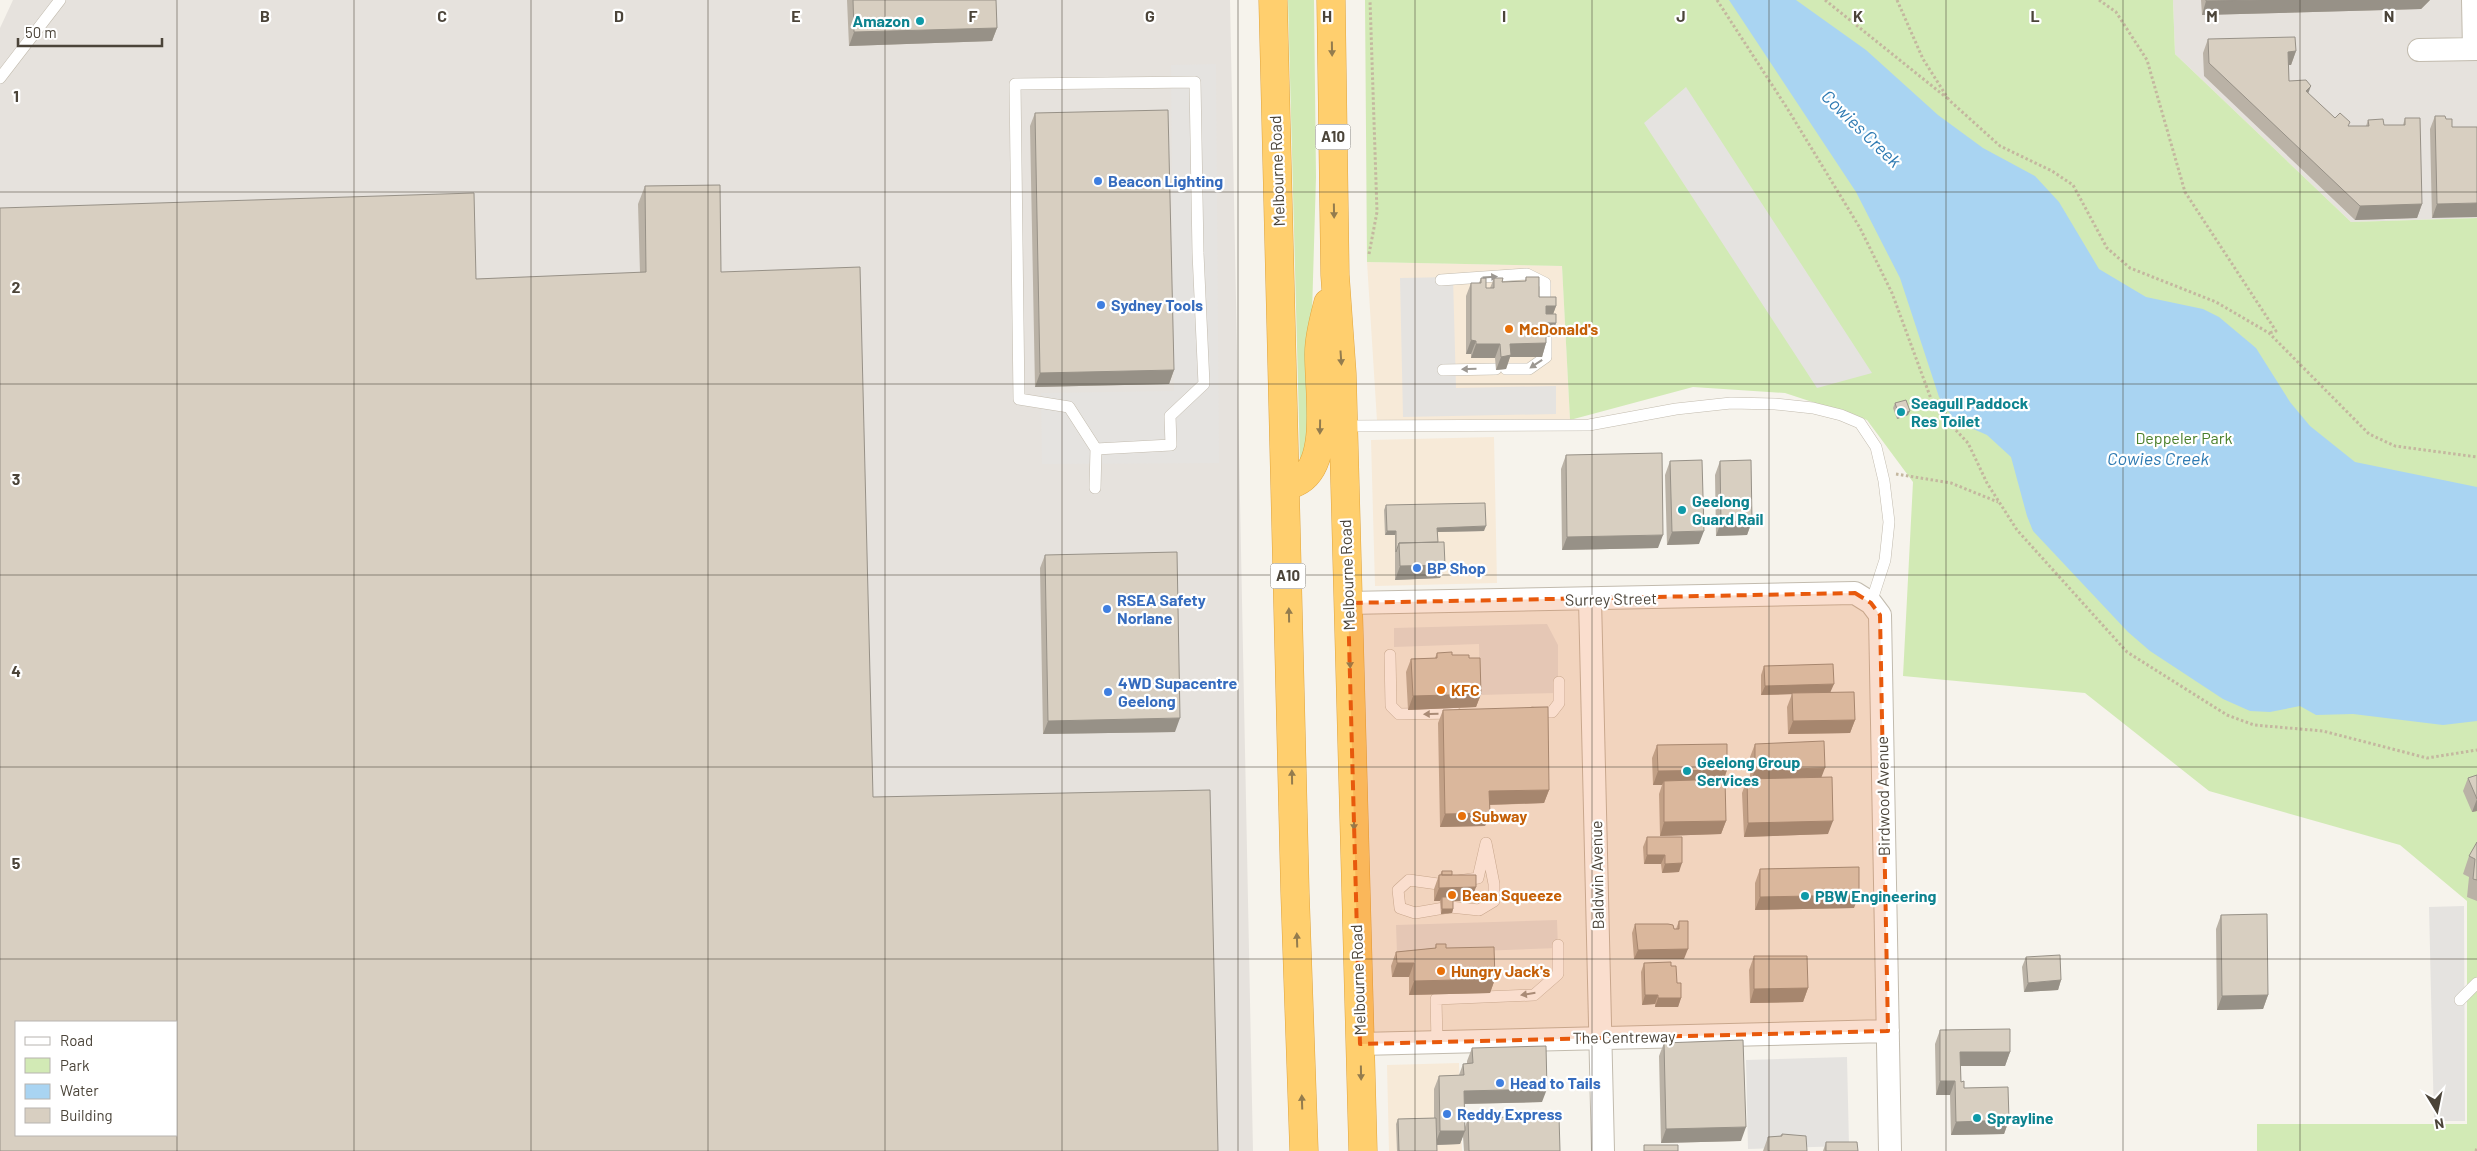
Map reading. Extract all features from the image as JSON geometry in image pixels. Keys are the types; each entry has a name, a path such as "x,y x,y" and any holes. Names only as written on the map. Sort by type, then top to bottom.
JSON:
{"highway":[{"name":"Melbourne Road","path":"1273,0 1295,893 1304,1151"},
{"name":"Melbourne Road","path":"1331,0 1335,275 1343,426 1363,1151"},
{"path":"1286,486 1302,479 1311,469 1318,455 1320,429 1318,350 1335,275"}],"street":[{"path":"2419,50 2476,49 2473,0"},
{"name":"Surrey Street","path":"1348,603 1854,593 1871,603"},
{"name":"Baldwin Avenue","path":"1590,599 1603,1151"},
{"name":"Birdwood Avenue","path":"1871,603 1880,615 1890,1151"},
{"name":"The Centreway","path":"1360,1044 1888,1031"}],"lane":[{"path":"0,78 60,0"},
{"path":"1095,488 1096,449 1069,407 1019,398 1015,84 1195,82 1198,253 1204,384 1170,416 1171,445 1096,449"},
{"path":"1441,280 1527,274 1545,284 1545,310"},
{"path":"1443,370 1529,369 1546,357 1546,336"},
{"path":"1343,426 1589,425 1676,408 1731,403 1775,404 1814,408 1860,423 1876,447 1882,472 1889,522 1885,560 1871,603"},
{"path":"1390,655 1391,706 1399,714 1466,713"},
{"path":"1524,712 1552,712 1559,703 1559,682"},
{"path":"1486,843 1494,884 1494,901 1479,910 1450,907 1415,913 1400,908 1398,890 1409,880 1438,884 1478,878 1486,843"},
{"path":"1437,1042 1436,999 1534,995 1558,974 1558,945"},
{"path":"2460,1000 2477,983"}],"path":[{"path":"1369,254 1377,212 1370,0"},
{"path":"1717,0 1787,108 1860,228 1892,294 1934,407 1968,444 1987,483 2017,530 2127,652 2227,715 2254,726 2323,731 2427,758 2477,750"},
{"path":"1825,0 1949,100 2000,146 2052,171 2073,185 2107,248 2130,268 2216,302 2269,333 2369,434 2396,446 2477,457"},
{"path":"1897,0 1923,59 1949,100"},
{"path":"2099,0 2116,12 2147,60 2185,192 2276,331 2269,333"},
{"path":"1882,472 1951,483 1999,502"},
{"path":"2476,1151 2477,1147"}],"highlighted area":[{"path":"1855,593 1871,603 1880,615 1888,1031 1360,1044 1348,603"}],"shaded area":[{"path":"13,0 1230,0 1253,1151 0,1151 0,28"},
{"path":"2173,0 2477,0 2477,218 2351,222 2175,54"},
{"path":"1216,64 1219,463 1042,464 1041,393 1174,391 1171,65"},
{"path":"1686,87 1872,373 1817,388 1644,123"},
{"path":"1367,262 1562,266 1570,420 1377,421"},
{"path":"1453,277 1456,388 1556,386 1556,414 1403,417 1400,278"},
{"path":"1494,437 1497,583 1375,586 1371,440"},
{"path":"1547,624 1558,645 1558,693 1480,695 1479,644 1394,647 1394,628"},
{"path":"2464,906 2465,1121 2434,1121 2429,907"},
{"path":"1557,920 1558,948 1397,954 1396,925"},
{"path":"1847,1057 1849,1146 1748,1149 1746,1060"},
{"path":"1459,1063 1462,1151 1389,1151 1387,1065"}],"green space":[{"path":"1288,0 1314,0 1316,177 1312,313 1313,433 1300,462"},
{"name":"Deppeler Park","path":"1365,0 2173,0 2175,54 2351,222 2477,218 2477,1151 2257,1151 2257,1124 2467,1124 2467,901 2400,845 2209,791 2085,693 1903,676 1913,482 1867,420 1785,393 1693,387 1570,420 1562,266 1367,262"}],"water":[{"name":"Cowies Creek","path":"1729,0 1796,0 1866,50 1938,115 1983,148 2035,176 2059,202 2099,269 2146,297 2203,309 2219,317 2256,348 2290,402 2310,426 2355,462 2477,487 2477,721 2443,725 2353,714 2316,715 2300,706 2270,712 2250,711 2223,699 2150,651 2128,632 2033,531 2011,457 1987,435 1955,421 1939,397 1900,278 1856,192"}],"building":[{"name":"Amazon","path":"853,0 996,0 997,28 854,32"},
{"path":"2206,0 2261,0 2206,1"},
{"path":"2295,37 2296,51 2288,52 2289,81 2306,80 2311,86 2306,91 2335,118 2340,113 2350,122 2348,126 2369,126 2368,120 2383,119 2384,125 2405,125 2405,118 2420,118 2422,204 2360,206 2209,63 2208,39"},
{"path":"1168,110 1174,370 1040,373 1035,113"},
{"path":"2435,116 2445,116 2446,119 2452,119 2452,127 2477,127 2477,203 2437,204"},
{"path":"720,185 721,272 860,267 873,797 1210,790 1218,1151 0,1151 0,208 474,193 476,279 646,272 645,186"},
{"name":"McDonald's","path":"1526,277 1539,277 1539,297 1556,297 1556,306 1546,306 1546,314 1556,314 1556,323 1546,323 1546,343 1510,344 1511,355 1501,357 1500,344 1476,344 1476,341 1471,340 1471,283 1481,283 1481,278 1486,278 1486,288 1494,288 1494,278 1503,278 1502,282 1526,281"},
{"path":"1906,400 1910,411 1899,415 1895,403"},
{"path":"1662,453 1663,535 1567,537 1566,455"},
{"name":"Geelong Guard Rail","path":"1702,460 1704,531 1672,532 1670,461"},
{"path":"1751,460 1752,521 1721,522 1720,461"},
{"path":"1485,503 1486,526 1437,528 1438,542 1399,543 1396,552 1396,531 1387,531 1386,505"},
{"path":"1444,542 1445,565 1400,566 1399,543"},
{"path":"1177,552 1180,718 1048,721 1045,555"},
{"name":"KFC","path":"1452,652 1452,655 1469,655 1469,658 1480,658 1481,694 1413,696 1411,659 1437,658 1437,653"},
{"path":"1833,664 1834,684 1765,686 1764,666"},
{"path":"1854,692 1855,720 1793,721 1792,693"},
{"path":"1548,707 1549,790 1489,791 1490,813 1445,814 1443,710"},
{"path":"1824,741 1825,768 1755,770 1755,744"},
{"path":"1727,744 1727,770 1658,771 1657,745"},
{"path":"2477,775 2477,799 2468,778"},
{"path":"1832,777 1833,821 1748,823 1747,779"},
{"path":"1725,779 1726,821 1664,822 1664,781"},
{"path":"1647,837 1682,837 1682,863 1665,864 1665,855 1647,855"},
{"path":"2477,842 2477,880 2473,879 2475,859 2469,856"},
{"path":"1859,867 1859,895 1760,897 1760,869"},
{"path":"1442,871 1452,871 1452,875 1442,875"},
{"path":"1439,875 1476,875 1476,887 1439,888"},
{"path":"1442,897 1453,897 1453,909 1442,909"},
{"path":"2267,914 2268,995 2222,996 2221,915"},
{"path":"1679,921 1688,921 1688,949 1638,950 1635,924 1668,924 1673,925 1674,929 1679,929"},
{"path":"1436,944 1446,944 1446,948 1494,947 1495,979 1414,981 1414,963 1397,963 1396,952 1436,948"},
{"path":"2060,955 2061,980 2028,983 2026,957"},
{"path":"1754,956 1807,956 1808,988 1754,989"},
{"path":"1671,962 1671,966 1676,966 1677,983 1681,983 1681,998 1658,998 1658,995 1645,995 1644,963"},
{"path":"2010,1029 2010,1052 1960,1052 1961,1082 1964,1081 1964,1088 2008,1087 2009,1120 1956,1122 1955,1081 1940,1081 1940,1030"},
{"path":"1743,1040 1746,1127 1666,1129 1664,1043"},
{"path":"1546,1046 1547,1089 1464,1091 1465,1131 1440,1131 1439,1076 1464,1075 1463,1064 1473,1063 1472,1048"},
{"path":"1559,1116 1560,1151 1469,1151 1468,1118"},
{"path":"1436,1118 1437,1151 1399,1151 1398,1119"},
{"path":"1782,1134 1806,1136 1807,1151 1768,1151 1768,1137 1782,1136"},
{"path":"1826,1142 1857,1142 1858,1151 1826,1151"},
{"path":"1644,1145 1678,1145 1678,1151 1644,1151"}],"place":[{"name":"Amazon","path":"920,21"},
{"name":"Beacon Lighting","path":"1098,181"},
{"name":"Sydney Tools","path":"1101,305"},
{"name":"McDonald's","path":"1509,329"},
{"name":"Seagull Paddock Res Toilet","path":"1901,412"},
{"name":"Geelong Guard Rail","path":"1682,510"},
{"name":"BP Shop","path":"1417,568"},
{"name":"RSEA Safety Norlane","path":"1107,609"},
{"name":"KFC","path":"1441,690"},
{"name":"4WD Supacentre Geelong","path":"1108,692"},
{"name":"Geelong Group Services","path":"1687,771"},
{"name":"Subway","path":"1462,816"},
{"name":"Bean Squeeze","path":"1452,895"},
{"name":"PBW Engineering","path":"1805,896"},
{"name":"Hungry Jack's","path":"1441,971"},
{"name":"Head to Tails","path":"1500,1083"},
{"name":"Reddy Express","path":"1447,1114"},
{"name":"Sprayline","path":"1977,1118"}]}
